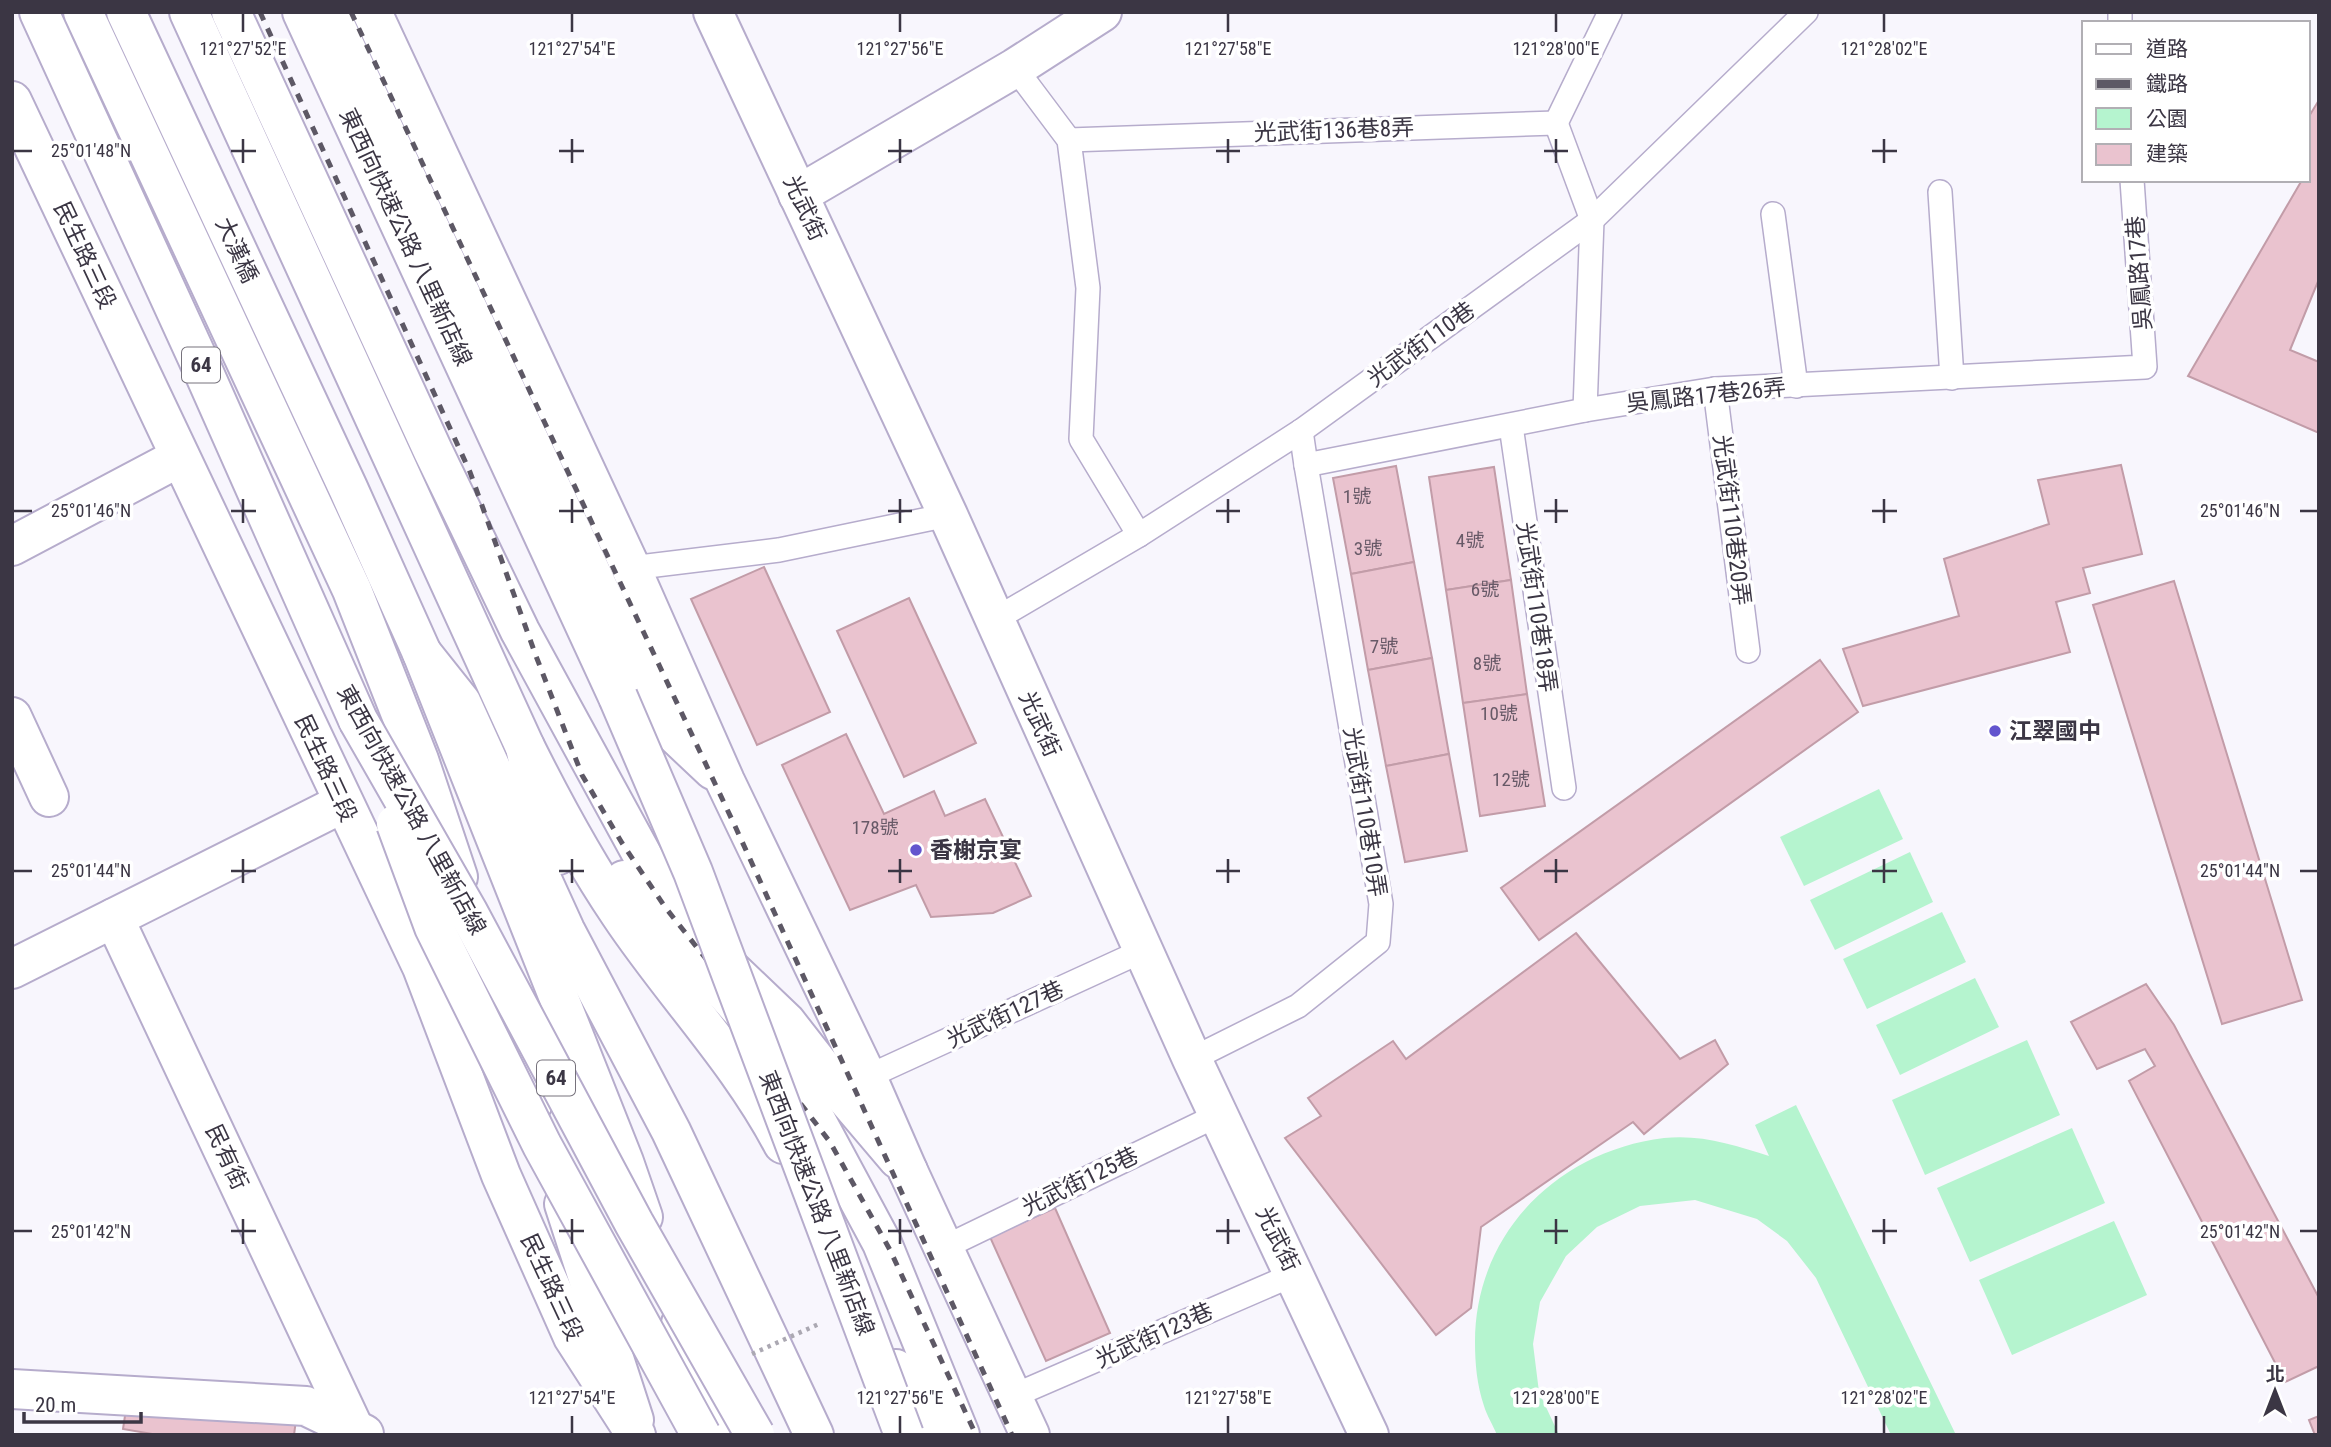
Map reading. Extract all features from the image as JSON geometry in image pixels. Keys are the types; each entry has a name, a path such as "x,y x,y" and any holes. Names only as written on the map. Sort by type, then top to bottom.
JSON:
{"main road":[{"name":"東西向快速公路 八里新店線","path":"39,12 197,357 358,720 468,912 634,1223 755,1435"},
{"path":"83,12 352,590 419,760 512,1033 637,1435"},
{"name":"大漢橋","path":"127,12 422,653"},
{"path":"189,12 525,747 563,823 620,915 764,1108 872,1316 926,1435"},
{"path":"231,12 433,451 520,631 676,916 786,1022 908,1171"},
{"name":"東西向快速公路 八里新店線","path":"302,12 618,697 693,872 904,1435"},
{"path":"329,12 660,720 725,781"},
{"path":"372,12 631,568 725,781 867,1077 1030,1435"},
{"name":"光武街","path":"713,12 948,515 1142,951 1369,1435"},
{"path":"798,195 1015,68 1102,12"},
{"name":"民生路三段","path":"12,101 422,967 501,1175 573,1337 637,1435"},
{"path":"12,547 180,457"},
{"path":"422,653 624,1162 693,1359 714,1435"},
{"path":"422,653 460,702 565,930 671,1131 814,1435"},
{"path":"12,718 49,797"},
{"path":"358,720 434,927 542,1145 701,1435"},
{"path":"525,747 542,824 694,1121 841,1435"},
{"path":"525,747 582,815 633,895 690,952 782,1057 882,1243 960,1435"},
{"path":"12,969 343,803"},
{"name":"民有街","path":"114,918 359,1433"},
{"path":"14,1386 306,1406 359,1433"}],"lane":[{"path":"1585,410 1592,219 1556,123 1610,12"},
{"name":"光武街110巷","path":"994,620 1139,535 1301,431 1592,219 1806,12"},
{"path":"1015,68 1069,140 1088,288 1081,439 1139,535"},
{"name":"光武街136巷8弄","path":"1069,140 1556,123"},
{"name":"吳鳳路17巷","path":"2132,182 2145,367"},
{"path":"1940,192 1952,378"},
{"path":"1773,214 1796,386"},
{"name":"吳鳳路17巷26弄","path":"1307,465 1585,410 1715,389 2145,367"},
{"name":"光武街110巷20弄","path":"1715,389 1748,651"},
{"name":"光武街110巷18弄","path":"1511,426 1564,788"},
{"path":"1301,431 1307,465"},
{"name":"光武街110巷10弄","path":"1192,1059 1298,1006 1378,943 1381,904 1307,465"},
{"path":"631,568 779,550 948,515"},
{"name":"光武街127巷","path":"867,1077 1142,951"},
{"name":"光武街125巷","path":"943,1248 1218,1115"},
{"name":"光武街123巷","path":"1013,1396 1295,1274"}],"green space":[{"path":"1879,789 1903,839 1804,886 1780,837"},
{"path":"1910,852 1933,902 1835,950 1810,900"},
{"path":"1942,912 1966,962 1867,1009 1843,959"},
{"path":"1975,978 1999,1027 1900,1075 1876,1025"},
{"path":"2027,1040 2060,1115 1925,1175 1892,1100"},
{"path":"1796,1105 1956,1435 1891,1435 1816,1278 1787,1241 1757,1219 1695,1200 1640,1206 1597,1227 1566,1256 1540,1302 1533,1344 1539,1392 1559,1435 1497,1435 1484,1406 1477,1374 1475,1342 1479,1302 1490,1266 1507,1233 1530,1204 1558,1180 1590,1160 1625,1146 1664,1138 1705,1139 1769,1156 1755,1125"},
{"path":"2072,1128 2105,1203 1970,1262 1937,1188"},
{"path":"2114,1221 2147,1295 2012,1355 1979,1280"}],"building":[{"path":"2319,100 2319,279 2290,350 2319,362 2319,433 2188,376 2301,182 2310,182 2310,115"},
{"path":"2121,465 2142,554 2083,568 2090,593 2056,602 2070,652 1863,706 1843,649 1959,616 1944,559 2049,524 2038,480"},
{"path":"1396,466 1414,562 1351,574 1333,478"},
{"path":"1494,467 1511,580 1446,590 1429,477"},
{"path":"1414,562 1432,658 1368,670 1351,574"},
{"path":"764,567 830,712 757,745 691,599"},
{"path":"1511,580 1527,694 1463,703 1446,590"},
{"path":"2174,581 2302,1000 2222,1024 2093,605"},
{"path":"909,598 976,743 904,777 837,631"},
{"path":"1432,658 1449,754 1386,766 1368,670"},
{"path":"1820,660 1858,712 1539,940 1501,888"},
{"path":"1527,694 1545,806 1480,816 1463,703"},
{"name":"香榭京宴","path":"846,734 884,814 934,791 945,816 985,799 1031,896 993,913 931,917 916,885 850,910 782,765"},
{"path":"1449,754 1467,851 1405,862 1386,766"},
{"path":"1576,933 1680,1059 1715,1040 1728,1064 1644,1134 1633,1122 1481,1227 1471,1308 1436,1335 1285,1138 1321,1116 1308,1098 1393,1041 1406,1059"},
{"path":"2146,984 2174,1025 2319,1298 2319,1366 2285,1382 2129,1081 2155,1066 2145,1049 2097,1069 2071,1022"},
{"path":"1055,1208 1110,1333 1046,1361 990,1237"},
{"path":"128,1396 296,1420 294,1435 158,1435 123,1429"},
{"path":"2319,1416 2319,1435 2315,1435 2309,1420"}],"railway":[{"path":"260,12 470,472 582,775 622,843 665,907 714,969 751,1032 830,1142 890,1250 976,1435"},
{"path":"351,12 735,826 1012,1435"}],"place":[{"name":"江翠國中","path":"1995,731"},
{"name":"香榭京宴","path":"916,850"}]}
